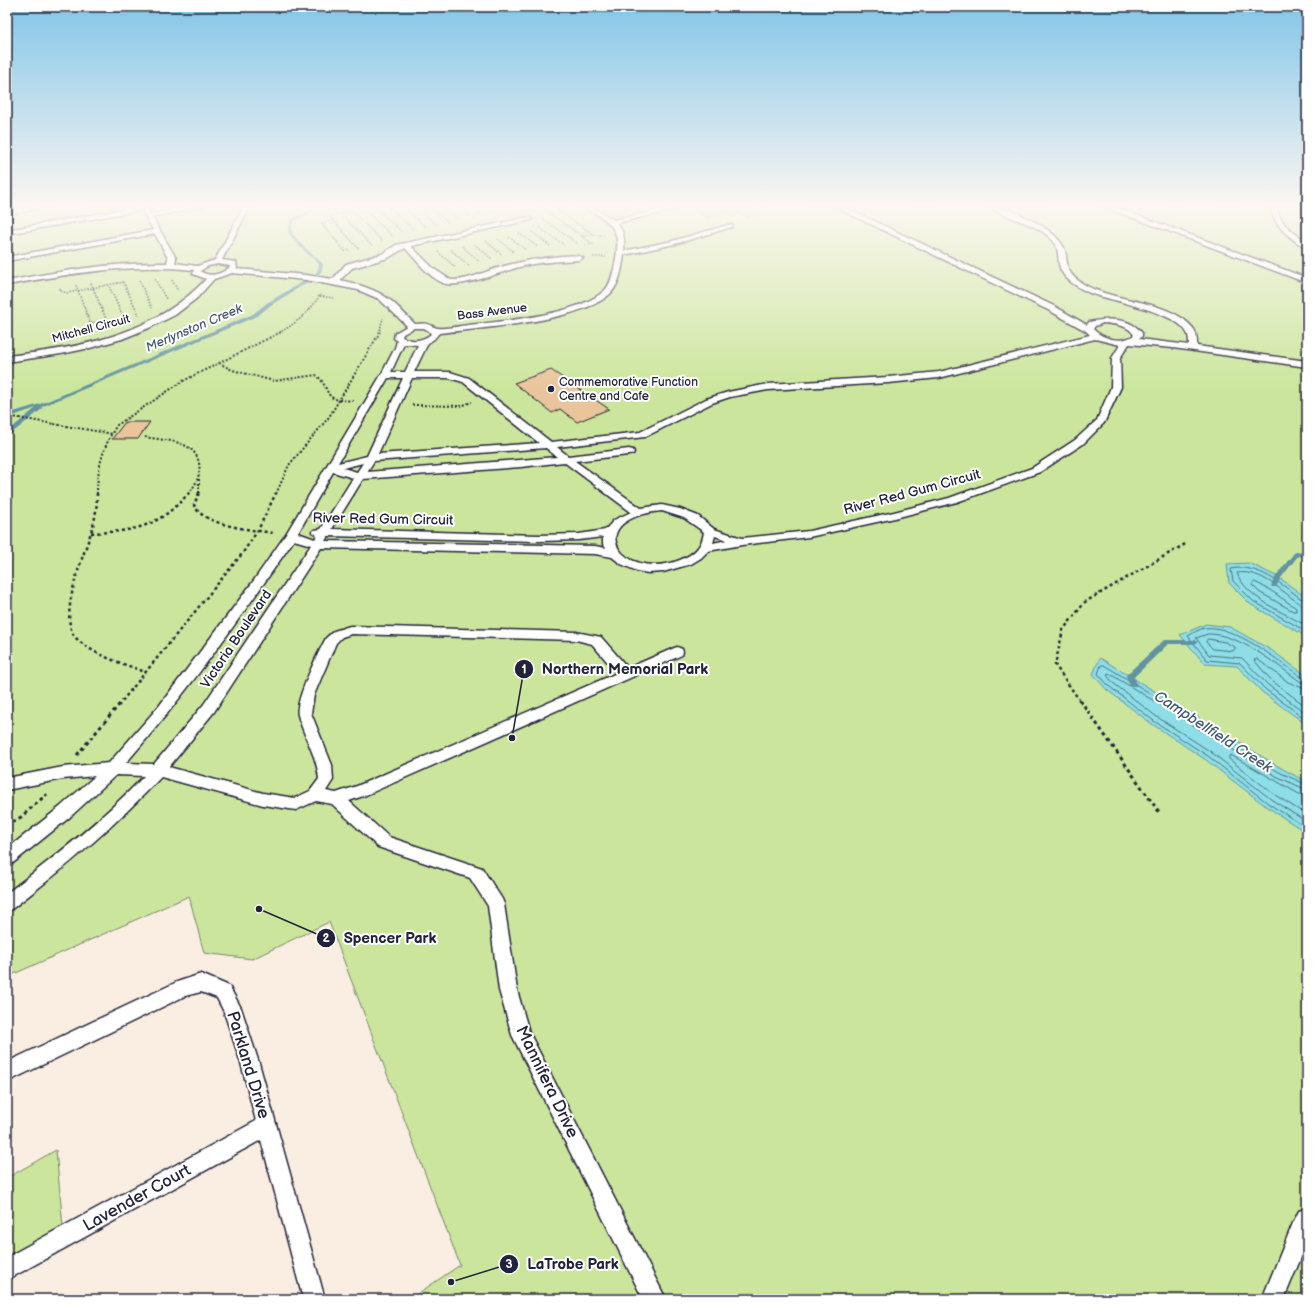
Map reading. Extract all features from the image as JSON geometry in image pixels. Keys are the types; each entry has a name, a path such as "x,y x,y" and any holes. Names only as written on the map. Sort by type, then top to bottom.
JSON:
{"lane":[{"path":"7,282 99,267"},
{"path":"190,267 198,268 196,272 197,274 212,277 223,275 232,271 332,282 362,289 376,294 395,307 413,326 430,327 435,331 433,337 424,341 412,342 402,340"},
{"path":"232,271 233,267"},
{"path":"332,282 348,267"},
{"path":"428,267 440,278 450,282 467,280 509,267"},
{"name":"Bass Avenue","path":"435,331 536,318 567,312 582,307 608,291 618,267"},
{"path":"964,267 1053,309 1096,334 1129,341 1173,345 1307,364"},
{"path":"1064,267 1064,270 1073,280 1081,285 1106,296 1160,311 1178,320 1190,330 1193,348"},
{"path":"1269,267 1307,281"},
{"name":"Mitchell Circuit","path":"7,359 64,351 114,338 145,326 186,304 212,277"},
{"path":"1053,309 1097,322 1117,322 1130,327 1138,333 1173,345"},
{"path":"1097,322 1092,324 1096,334 1116,358 1129,341 1136,339 1138,333"},
{"name":"Victoria Boulevard","path":"7,858 65,812 113,769 164,710 256,586 291,535 399,348 402,340 398,338 399,332 413,326"},
{"path":"331,468 371,458 550,445 642,435 709,401 728,395 768,387 888,380 939,375 1096,334"},
{"name":"Victoria Boulevard","path":"7,903 50,870 103,825 158,770 209,708 318,544 343,504 358,476 371,458 424,341"},
{"name":"River Red Gum Circuit","path":"704,548 742,541 809,534 895,515 953,500 1036,470 1079,442 1101,420 1116,387 1116,358"},
{"path":"384,375 456,376 466,380 566,459 639,512"},
{"path":"601,439 605,454"},
{"path":"331,468 358,476 566,459 629,452"},
{"path":"662,508 678,510 692,516 710,531 709,542 693,558 678,565 648,569 632,565 616,554 612,549 609,539 612,529 621,521 639,512 646,509 662,508"},
{"name":"River Red Gum Circuit","path":"291,535 325,531 540,538 579,537 610,533"},
{"name":"River Red Gum Circuit","path":"710,531 742,541"},
{"name":"River Red Gum Circuit","path":"291,535 318,544 595,550 616,554"},
{"path":"7,784 63,773 113,769 158,770 263,799 296,804 315,795 326,780 325,765 304,713 307,695 331,641 338,634 350,630 576,636 596,640 626,674"},
{"path":"315,795 336,799 361,791 677,652"},
{"name":"Mannifera Drive","path":"336,799 384,842 476,873 496,904 508,990 521,1036 655,1299"},
{"name":"Parkland Drive","path":"7,1072 183,988 201,983 223,992 232,1008 250,1063 314,1299"},
{"name":"Lavender Court","path":"7,1269 267,1126"},
{"path":"1273,1299 1300,1231 1307,1219"}],"path":[{"path":"99,267 125,320"},
{"path":"116,267 145,326"},
{"path":"133,267 153,310"},
{"path":"149,267 168,305"},
{"path":"169,267 178,292"},
{"path":"85,269 114,338"},
{"path":"71,271 90,323 107,320"},
{"path":"55,274 61,292 67,293 123,282"},
{"path":"145,672 106,656 88,646 72,635 69,628 69,607 91,533 97,507 98,477 111,434 117,425 193,375 270,337 302,318 310,311 320,296 322,287 332,282"},
{"path":"7,826 48,793 80,750 218,585 258,530 290,465 313,438 340,400 371,344 379,334 383,314"},
{"path":"218,363 232,370 274,381 316,375 326,383 331,396 340,400 368,403"},
{"path":"396,404 460,406 487,397"},
{"path":"7,416 95,430 111,434"},
{"path":"145,438 175,442 190,448 200,462 199,495 194,505 196,510 211,519 237,528 291,535"},
{"path":"91,533 132,530 153,522 178,505 199,478"},
{"path":"1159,812 1055,665 1063,630 1085,602 1187,543"}],"green space":[{"path":"7,267 1307,267 1307,1299 410,1299 460,1265 329,922 252,959 204,953 189,896 7,977"},
{"path":"56,1150 64,1238 7,1270 7,1178"}],"water":[{"path":"1249,563 1278,577 1307,598 1307,637 1250,604 1229,583 1227,564"},
{"path":"1206,624 1230,627 1271,650 1307,676 1307,725 1262,692 1237,666 1205,664 1180,635"},
{"path":"1100,658 1281,768 1307,782 1307,833 1267,807 1206,760 1152,724 1107,690 1093,674"}],"building":[{"name":"Commemorative Function Centre and Cafe","path":"551,370 609,409 577,422 560,409 552,413 514,383"},
{"path":"125,422 150,422 138,439 112,439"}],"waterway":[{"name":"Merlynston Creek","path":"7,416 45,404 255,315 269,304 317,275 321,267"},
{"name":"Merlynston Creek","path":"7,435 40,408"},
{"name":"Campbellfield Creek","path":"1274,586 1278,577 1296,554 1307,555"},
{"name":"Campbellfield Creek","path":"1133,684 1130,676 1166,642 1195,642"}],"place":[{"name":"Commemorative Function Centre and Cafe","path":"551,389"},
{"name":"Northern Memorial Park","path":"512,738"},
{"name":"Spencer Park","path":"259,909"},
{"name":"LaTrobe Park","path":"451,1282"}]}
